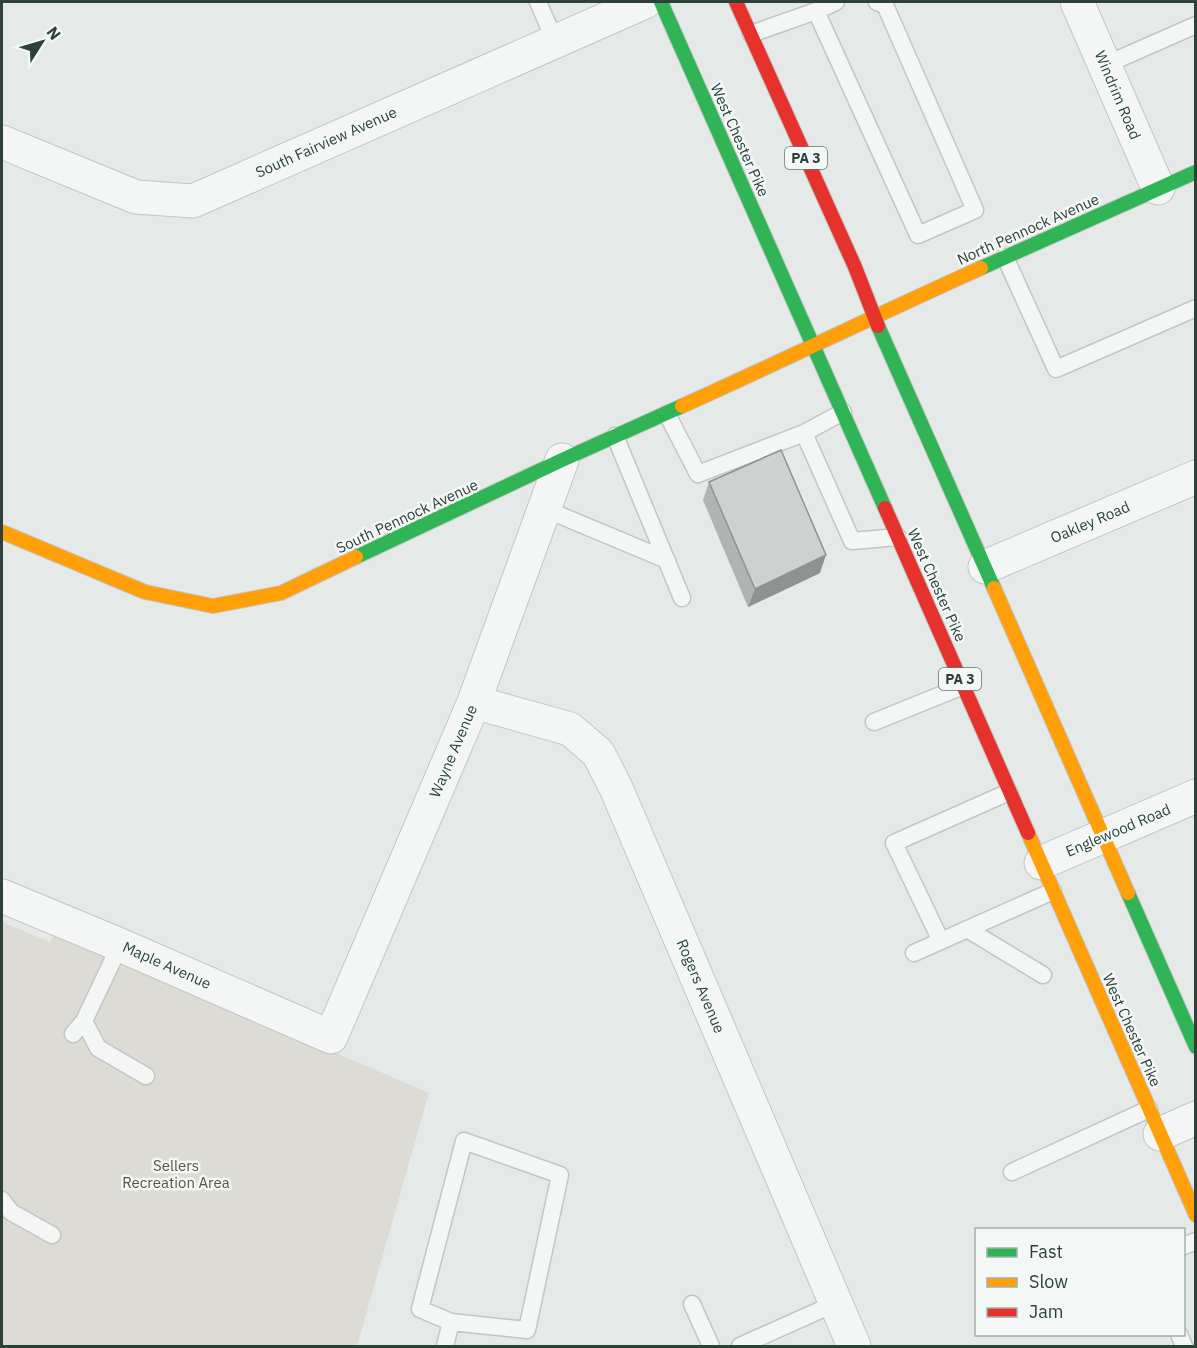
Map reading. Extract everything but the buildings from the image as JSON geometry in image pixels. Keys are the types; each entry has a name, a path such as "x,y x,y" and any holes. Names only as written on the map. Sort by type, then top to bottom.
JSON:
{"main road":[{"name":"West Chester Pike","path":"661,2 1196,1215"},
{"name":"PA 3","path":"736,2 855,267 874,316 1196,1047"},
{"name":"North Pennock Avenue","path":"814,347 874,316 1196,172"},
{"name":"South Pennock Avenue","path":"2,532 145,592 213,606 280,593 562,460 814,347"}],"street":[{"name":"South Fairview Avenue","path":"2,142 136,197 193,201 645,2"},
{"name":"Windrim Road","path":"1077,2 1158,188"},
{"name":"Wayne Avenue","path":"331,1037 474,702 562,460"},
{"name":"Oakley Road","path":"985,567 1196,477"},
{"name":"Rogers Avenue","path":"474,702 570,729 598,753 616,788 854,1347"},
{"name":"Englewood Road","path":"1047,877 1103,836 1196,796"},
{"name":"Maple Avenue","path":"2,896 331,1037"},
{"path":"1154,1121 1196,1118"}],"lane":[{"path":"538,2 555,41"},
{"path":"751,34 836,2"},
{"path":"816,11 918,235 975,210 885,5 877,2"},
{"path":"1105,65 1196,25"},
{"path":"1005,257 1056,369 1196,308"},
{"path":"667,414 698,474 804,433 843,412"},
{"path":"804,433 852,541 898,537"},
{"path":"615,436 682,598"},
{"path":"544,509 667,560"},
{"path":"874,722 963,686"},
{"path":"941,941 894,843 1010,792"},
{"path":"914,953 967,929 1047,877"},
{"path":"967,929 1043,975"},
{"path":"73,1034 84,1021 120,945"},
{"path":"84,1021 98,1048 146,1076"},
{"path":"1012,1172 1154,1121"},
{"path":"464,1141 560,1175 527,1330 451,1322 420,1309 464,1141"},
{"path":"2,1200 11,1212 52,1235"},
{"path":"740,1347 836,1303"},
{"path":"692,1304 711,1347"},
{"path":"445,1347 451,1322"}],"green space":[{"name":"Sellers Recreation Area","path":"2,922 50,942 55,932 429,1093 357,1346 2,1346"}],"traffic: fast":[{"path":"661,2 885,508"},
{"path":"981,268 1196,172"},
{"path":"878,326 994,588"},
{"path":"356,557 682,406"},
{"path":"1128,893 1196,1047"}],"traffic: slow":[{"path":"682,406 981,268"},
{"path":"2,532 145,592 213,606 281,593 356,557"},
{"path":"994,588 1128,893"},
{"path":"1028,833 1196,1215"}],"traffic: jam":[{"path":"736,2 855,267 878,326"},
{"path":"885,508 1028,833"}]}
